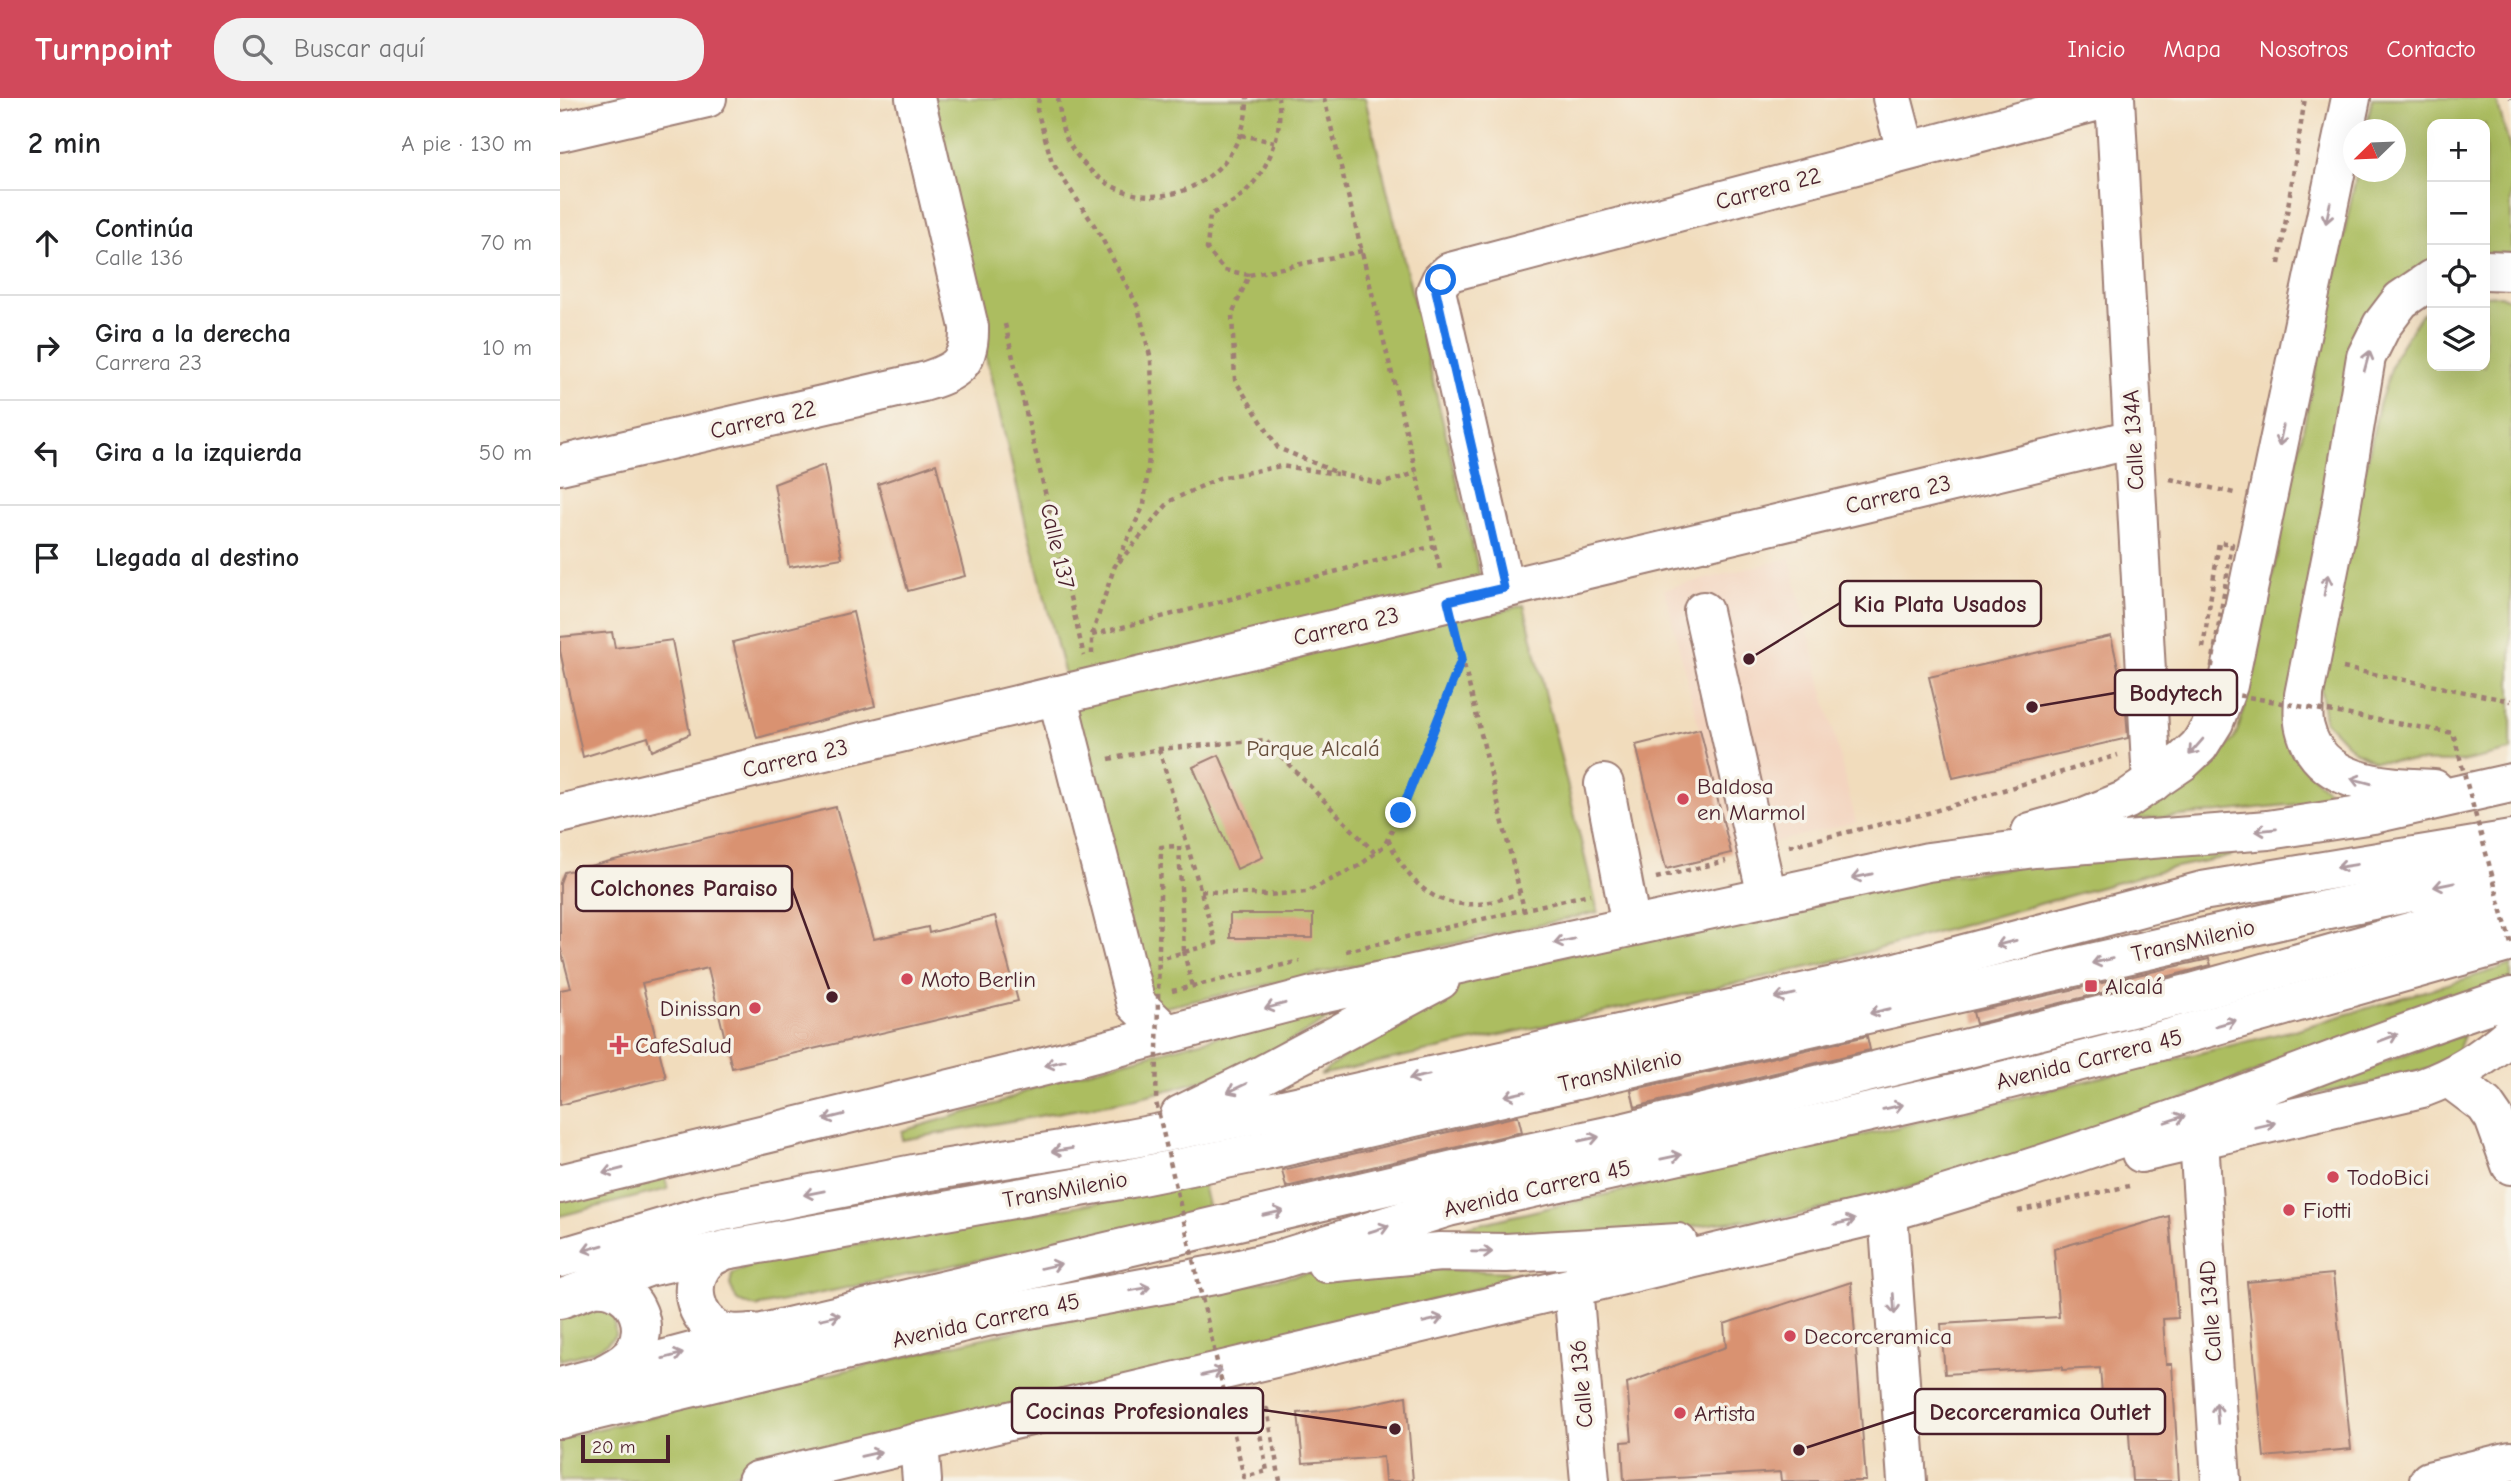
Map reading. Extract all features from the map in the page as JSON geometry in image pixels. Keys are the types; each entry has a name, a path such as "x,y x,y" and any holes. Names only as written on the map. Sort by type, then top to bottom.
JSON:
{"main road":[{"path":"560,132 707,98"},
{"name":"Carrera 22","path":"560,465 923,382 947,375 961,363 969,347 969,327 915,98"},
{"path":"1892,98 1906,151"},
{"name":"Carrera 22","path":"1504,588 1436,291 1441,280 1450,272 2110,98"},
{"name":"Calle 134A","path":"2115,98 2152,783"},
{"path":"560,1184 1317,995 1928,862 2084,817 2126,800 2183,761 2199,746 2214,722 2228,685 2351,98"},
{"path":"2490,270 2511,271"},
{"path":"2427,282 2401,300 2382,325 2366,357 2340,514 2304,695 2304,725 2317,755 2344,775 2360,782 2399,787 2494,787"},
{"name":"Carrera 23","path":"560,814 1504,588 2134,455"},
{"path":"1703,611 1767,896"},
{"path":"1074,691 1150,993 1167,1034"},
{"path":"1604,784 1631,926"},
{"path":"1928,862 2035,848 2268,830 2373,814 2494,787"},
{"path":"560,1258 713,1213 924,1172 1129,1139 1274,1111 1892,972 2202,891 2511,840"},
{"name":"TransMilenio","path":"575,1293 648,1267 725,1250 1130,1178 1265,1151 2324,910 2511,872"},
{"name":"TransMilenio","path":"560,1387 763,1333 1666,1122 2192,993 2420,929 2511,909"},
{"name":"Avenida Carrera 45","path":"560,1419 986,1317 1219,1274 1278,1260 1448,1207 1959,1092 2134,1048 2511,943"},
{"path":"1129,1139 1265,1074 1441,979 1493,956"},
{"path":"1123,1045 1150,993"},
{"path":"757,1481 1888,1212 2186,1115 2426,1024 2511,997"},
{"path":"1947,1195 2422,1088 2449,1078 2480,1060 2511,1034"},
{"path":"2449,1078 2485,1105 2494,1118 2511,1165"},
{"name":"Calle 134D","path":"2199,1140 2221,1481"},
{"path":"1888,1212 1907,1481"},
{"path":"1219,1274 1440,1252 1506,1253 1646,1246 1808,1231"},
{"name":"TransMilenio","path":"725,1250 706,1261 696,1279 694,1300 704,1319 721,1331 763,1333"},
{"name":"TransMilenio","path":"575,1293 610,1287 627,1296 639,1312 642,1332 636,1351 622,1365 604,1374"},
{"name":"Calle 136","path":"1573,1287 1590,1481"},
{"path":"919,1442 922,1481"},
{"path":"2430,1481 2511,1461"}],"path":[{"path":"1039,98 1037,110 1052,162 1098,231 1138,307 1151,360 1153,419 1144,505 1114,568 1074,691"},
{"path":"1058,98 1063,131 1078,158 1101,180 1130,193 1161,196 1191,188 1217,171 1237,147 1247,117 1247,98"},
{"path":"1278,98 1281,114 1270,159 1243,195 1210,215 1207,249 1224,270 1249,275 1362,251"},
{"path":"1324,98 1533,947"},
{"path":"1241,135 1274,142"},
{"path":"1249,275 1232,314 1235,380 1278,448 1350,476"},
{"name":"Calle 137","path":"1002,312 1074,691"},
{"path":"2134,455 2242,494"},
{"path":"1114,568 1170,501 1219,478 1281,466 1350,476 1381,484 1416,473"},
{"path":"2203,648 2219,542 2232,544 2208,690 2453,733 2511,943"},
{"path":"1092,635 1434,547"},
{"path":"2206,695 2220,651 2236,560"},
{"path":"1201,891 1266,895 1306,892 1359,866 1384,846 1401,813 1462,658"},
{"path":"2336,667 2511,701"},
{"path":"1109,759 1159,749 1265,740 1374,853"},
{"path":"1338,952 1928,813 2150,745"},
{"path":"1106,748 1112,772"},
{"path":"1159,749 1216,943 1159,959"},
{"path":"1388,838 1398,861 1416,884 1441,901 1477,904 1520,894"},
{"path":"1254,1400 1268,1471 1244,1477 1156,1102 1161,847 1179,846 1184,951 1192,986 1312,958"},
{"path":"1150,993 1159,959 1152,932"},
{"path":"2011,1212 2133,1185"},
{"path":"1256,1412 1267,1409 1280,1481"}],"shaded area":[{"path":"1790,558 1856,822 1731,853 1664,589"},
{"path":"1780,1472 1781,1481 1630,1481 1705,1475"}],"green space":[{"name":"Parque Alcalá","path":"924,98 1365,98 1489,614 1524,605 1598,912 1152,1010 1030,541"},
{"path":"2372,98 2496,98 2511,152 2511,254 2490,253 2490,119 2427,119 2427,267 2379,302 2296,754 2318,782 2340,801 2111,821 2194,775 2223,751 2237,731 2245,707 2355,182 2406,182 2406,119 2368,119"},
{"path":"2500,295 2511,300 2511,751 2461,762 2374,761 2353,750 2325,721 2320,680 2379,405 2396,354 2421,315 2427,312 2427,371 2490,371 2490,296"},
{"path":"2231,847 2231,856 2166,869 1823,964 1320,1075 1400,1018 1487,972 1912,880 2075,860"},
{"path":"2511,965 2511,981 1995,1166 1793,1216 1717,1223 1648,1234 1418,1238 1898,1127 2298,1029"},
{"path":"1364,998 1248,1066 1125,1101 902,1140 902,1131 999,1103 1050,1081"},
{"path":"2464,1034 2459,1049 2438,1067 2363,1085 2262,1104"},
{"path":"664,1174 668,1189 560,1216 560,1200"},
{"path":"1203,1184 1209,1211 756,1307 737,1301 730,1285 732,1274 754,1262"},
{"path":"1411,1268 1535,1273 1264,1346 707,1481 560,1481 560,1438 1026,1328 1313,1272"},
{"path":"594,1306 605,1310 614,1318 615,1335 597,1349 560,1360 560,1314"}],"building":[{"path":"936,464 965,576 908,591 878,484"},
{"path":"824,465 842,558 789,567 774,484"},
{"path":"853,612 875,706 757,738 733,642"},
{"path":"612,632 615,648 672,640 690,734 652,751 648,737 583,757 560,651 560,637"},
{"path":"2111,636 2125,698 2128,738 1953,778 1929,677"},
{"name":"Baldosa en Marmol","path":"1700,729 1731,853 1666,869 1636,745"},
{"path":"1219,755 1263,857 1237,869 1193,767"},
{"path":"836,807 874,939 928,927 929,933 995,916 1018,1001 732,1068 708,968 642,983 666,1078 560,1105 560,990 571,988 560,946 560,883 564,872"},
{"path":"1230,914 1313,914 1313,938 1230,938"},
{"path":"2209,959 2211,965 2186,972 1976,1024 1973,1012"},
{"path":"1867,1036 1870,1050 1635,1107 1631,1090"},
{"path":"1518,1116 1522,1132 1286,1187 1282,1170"},
{"path":"2169,1216 2178,1318 2163,1319 2166,1364 2172,1364 2179,1481 2132,1481 2128,1418 2104,1420 2100,1368 2062,1370 2062,1367 1945,1374 1941,1324 2059,1317 2054,1249"},
{"path":"2333,1274 2351,1449 2264,1457 2247,1282"},
{"path":"1851,1282 1866,1481 1781,1481 1780,1472 1624,1481 1622,1442 1632,1441 1627,1383 1726,1347 1724,1324"},
{"path":"1406,1396 1413,1481 1385,1481 1383,1457 1303,1463 1298,1413 1347,1409"}],"place":[{"name":"Kia Plata Usados","path":"1749,659"},
{"name":"Bodytech","path":"2032,707"},
{"name":"Baldosa en Marmol","path":"1683,799"},
{"name":"Moto Berlin","path":"907,979"},
{"name":"Alcalá","path":"2091,986"},
{"name":"Colchones Paraiso","path":"832,997"},
{"name":"Dinissan","path":"755,1008"},
{"name":"CafeSalud","path":"619,1045"},
{"name":"TodoBici","path":"2333,1177"},
{"name":"Fiotti","path":"2289,1210"},
{"name":"Decorceramica","path":"1790,1336"},
{"name":"Artista","path":"1680,1413"},
{"name":"Cocinas Profesionales","path":"1395,1429"},
{"name":"Decorceramica Outlet","path":"1799,1450"}],"route":[{"path":"1401,813 1462,658 1448,601 1504,588 1436,291 1441,280"}]}
